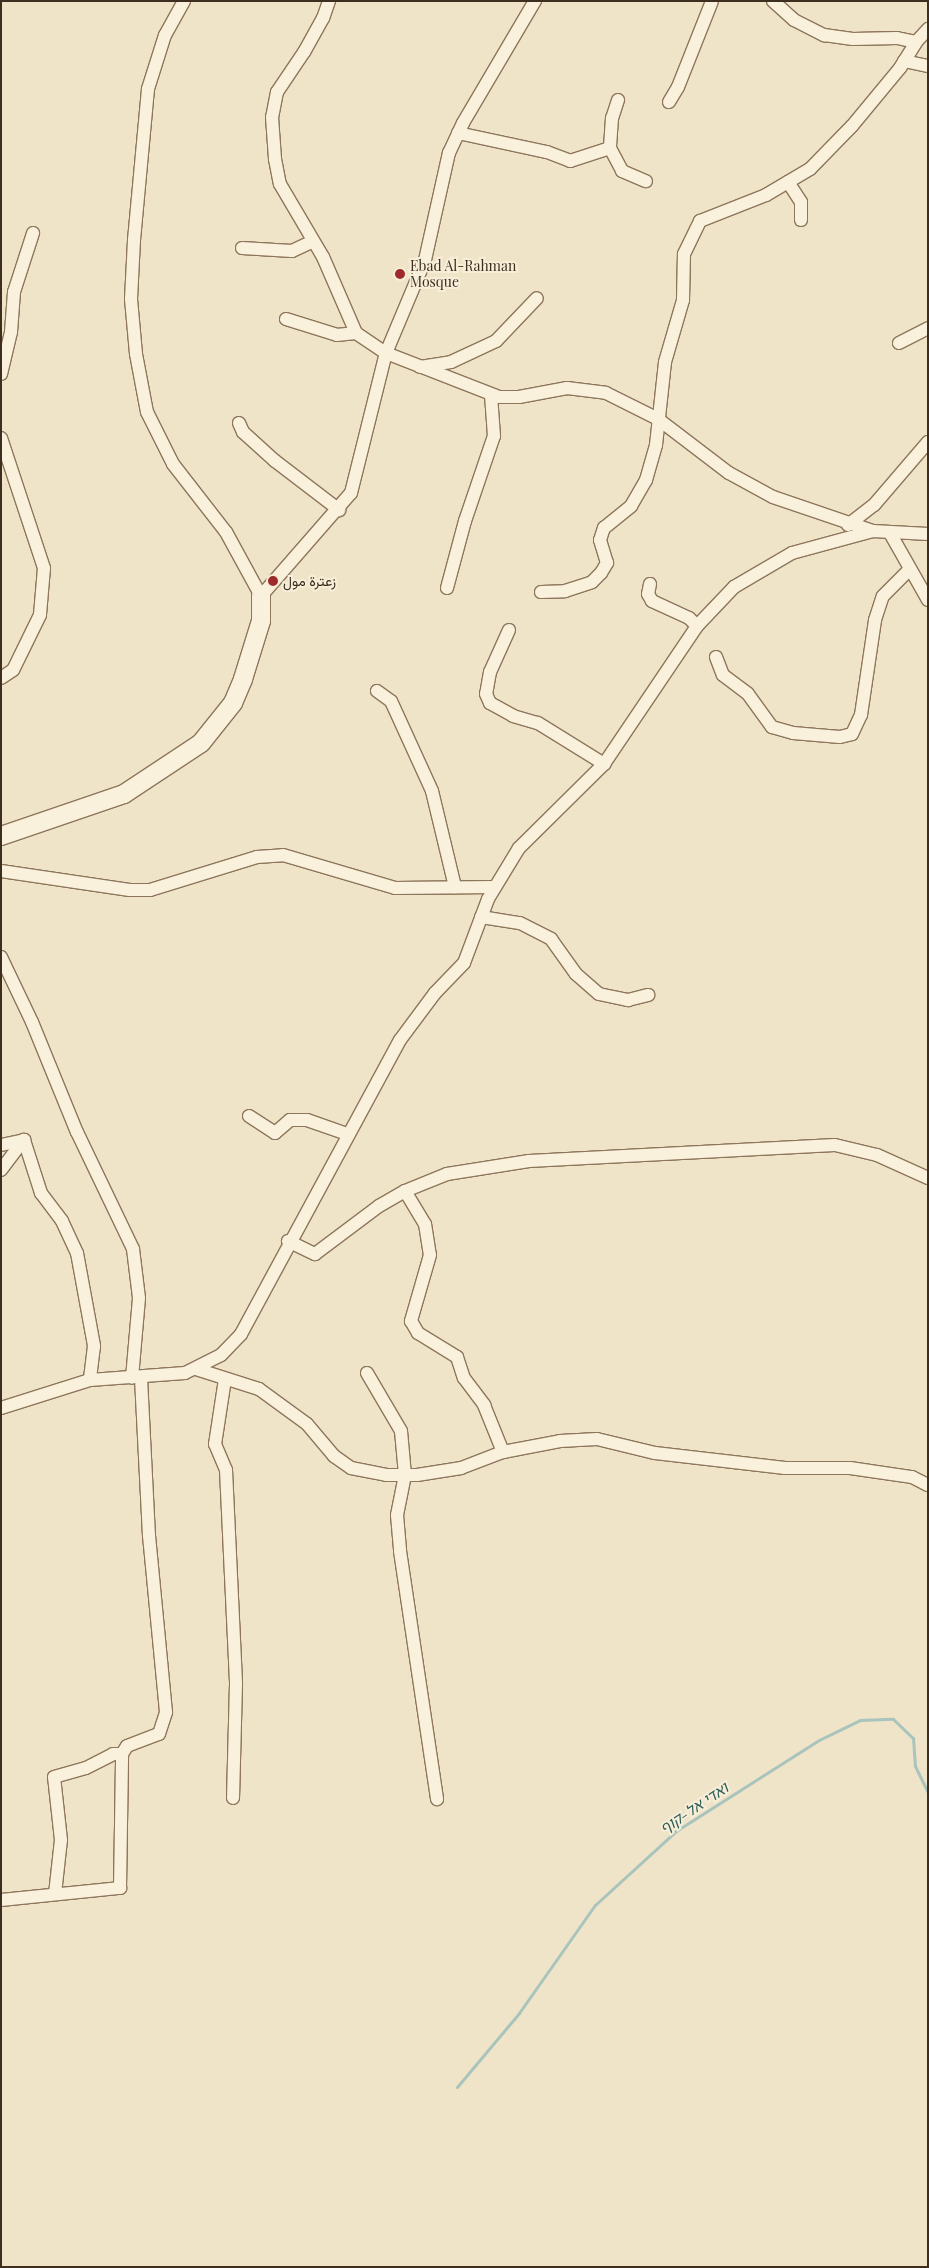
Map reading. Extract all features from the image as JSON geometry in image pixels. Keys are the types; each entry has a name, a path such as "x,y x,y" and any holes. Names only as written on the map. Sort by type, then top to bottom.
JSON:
{"street":[{"path":"1,836 124,794 201,743 233,703 243,679 261,621 261,596 226,532 173,464 147,412 136,354 131,299 134,240 148,89 165,35 184,1"},
{"path":"329,1 323,18 304,52 277,92 272,117 280,184 314,241 356,332 386,353 491,394 519,397 567,388 606,393 658,419 705,457 752,487 873,532 928,534"},
{"path":"261,596 339,510 351,493 386,353 425,260 449,154 458,133 535,1"},
{"path":"669,102 682,79 712,1"},
{"path":"773,1 794,20 824,35 853,39 897,38 916,42"},
{"path":"542,592 565,591 592,582 602,574 607,562 600,540 604,528 631,506 641,492 653,463 665,362 683,300 687,244 700,221 766,195 810,169 852,126 928,29"},
{"path":"904,61 928,66"},
{"path":"618,100 612,118 610,148 622,171 646,181"},
{"path":"458,133 546,152 570,161 610,148"},
{"path":"788,182 801,202 801,220"},
{"path":"1,374 11,332 14,292 33,233"},
{"path":"242,248 292,251 314,241"},
{"path":"420,367 452,362 496,341 537,298"},
{"path":"286,319 337,335 356,332"},
{"path":"899,343 928,328"},
{"path":"447,588 465,521 494,436 491,394"},
{"path":"239,423 243,432 275,461 339,510"},
{"path":"1,438 44,568 40,615 13,670 1,678"},
{"path":"848,524 874,505 928,442"},
{"path":"1,1408 90,1380 185,1373 221,1355 241,1334 288,1241 400,1040 435,993 464,963 495,887 520,848 604,764 697,626 734,587 792,553 873,532"},
{"path":"890,533 909,570 928,600"},
{"path":"716,657 723,675 748,694 772,727 793,733 840,737 852,734 861,715 875,620 883,596 909,570"},
{"path":"650,584 648,594 652,601 690,618 697,626"},
{"path":"509,630 490,672 486,694 490,703 513,716 538,723 604,764"},
{"path":"377,691 391,701 432,791 455,887"},
{"path":"1,872 130,890 150,890 174,885 228,864 257,857 283,855 395,888 495,887"},
{"path":"481,918 520,923 551,938 576,974 600,994 628,1000 648,995"},
{"path":"1,957 32,1022 77,1132 133,1249 139,1298 137,1378 149,1536 166,1712 159,1734 127,1746 122,1754 120,1888 1,1900"},
{"path":"249,1116 275,1133 290,1120 307,1120 347,1134"},
{"path":"24,1140 41,1193 62,1221 77,1253 94,1346 90,1380"},
{"path":"1,1145 24,1140"},
{"path":"1,1170 24,1140"},
{"path":"288,1241 315,1254 379,1206 405,1191 446,1174 529,1161 835,1145 876,1155 928,1178"},
{"path":"405,1191 425,1224 430,1255 411,1321 418,1333 457,1357 464,1378 484,1405 503,1452"},
{"path":"196,1369 259,1389 288,1407 351,1468 405,1475 461,1468 503,1452 560,1441 597,1439 655,1453 785,1468 850,1468 912,1477 928,1485"},
{"path":"367,1373 400,1431 405,1475 397,1515 400,1551 437,1799"},
{"path":"225,1379 215,1444 226,1470 236,1684 233,1798"},
{"path":"55,1894 61,1840 54,1778 86,1768 113,1754 122,1754"}],"waterway":[{"name":"ואדי אל-קוף","path":"457,2087 519,2013 595,1905 676,1831 819,1740 860,1720 893,1719 913,1738 915,1766 928,1793"}],"place":[{"name":"Ebad Al-Rahman Mosque","path":"400,274"},
{"name":"زعترة مول","path":"273,581"}]}
